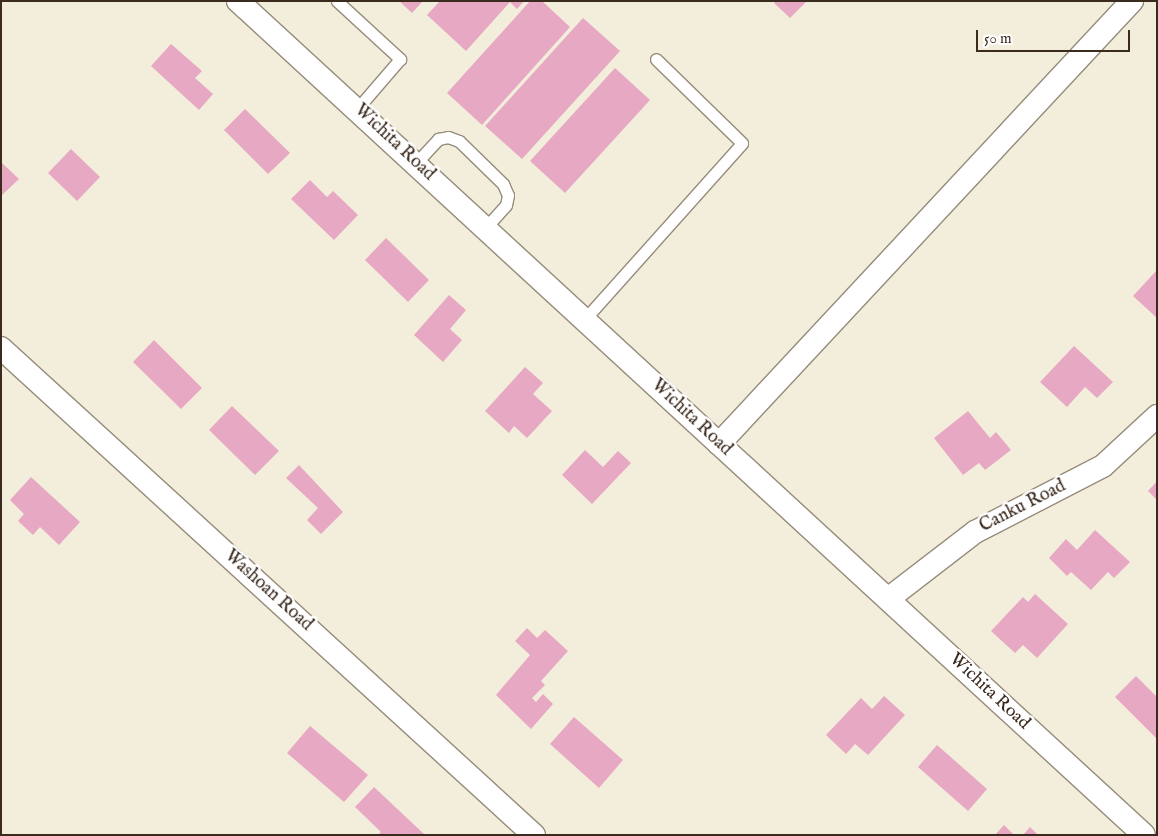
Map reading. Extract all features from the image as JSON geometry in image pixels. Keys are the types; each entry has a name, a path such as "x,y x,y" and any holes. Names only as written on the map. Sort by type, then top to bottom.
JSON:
{"street":[{"name":"Wichita Road","path":"238,1 1144,835"},
{"path":"719,444 1132,1"},
{"name":"Washoan Road","path":"1,348 534,835"},
{"name":"Canku Road","path":"888,599 975,532 1103,466 1157,416"}],"lane":[{"path":"338,1 400,58 357,109"},
{"path":"584,320 742,143 656,59"},
{"path":"416,164 438,139 448,136 458,141 503,184 508,195 506,205 485,228"}],"building":[{"path":"399,1 423,1 412,13"},
{"path":"440,1 524,1 517,9 510,2 466,51 427,15"},
{"path":"530,1 542,1 570,27 482,125 447,93"},
{"path":"776,1 807,1 790,18 774,3"},
{"path":"583,18 620,51 522,159 485,126"},
{"path":"171,44 202,71 195,78 213,94 199,110 151,66"},
{"path":"615,68 650,100 565,193 530,161"},
{"path":"245,109 290,153 268,174 224,130"},
{"path":"71,149 100,177 77,201 48,173"},
{"path":"1,162 19,179 1,196"},
{"path":"310,180 327,197 333,191 358,215 334,240 291,199"},
{"path":"386,238 429,280 408,302 365,260"},
{"path":"1157,270 1157,318 1133,296"},
{"path":"449,295 466,310 450,329 462,340 443,362 414,335"},
{"path":"154,340 202,388 181,409 133,362"},
{"path":"1074,346 1113,382 1097,398 1085,387 1067,407 1040,382"},
{"path":"525,367 543,383 533,394 552,411 527,438 514,426 509,433 485,411"},
{"path":"232,406 279,451 255,475 209,430"},
{"path":"968,411 990,438 996,432 1011,450 985,470 979,463 963,475 934,438"},
{"path":"585,450 603,467 618,451 631,463 592,504 562,475"},
{"path":"299,465 343,512 321,534 307,520 318,508 286,478"},
{"path":"31,477 80,522 59,545 40,527 33,535 18,521 24,514 10,500"},
{"path":"1157,481 1157,500 1148,491"},
{"path":"1095,530 1130,562 1114,578 1108,572 1091,590 1071,572 1067,576 1049,558 1066,539 1077,550"},
{"path":"1035,594 1068,624 1037,658 1023,645 1015,653 991,631 1023,597 1028,602"},
{"path":"527,628 537,638 545,630 568,651 541,681 545,685 532,698 536,702 543,694 553,704 531,729 496,695 530,655 515,641"},
{"path":"1136,676 1157,697 1157,739 1115,697"},
{"path":"884,696 905,715 868,755 855,744 846,754 826,735 861,698 872,709"},
{"path":"574,717 623,760 599,788 550,744"},
{"path":"310,726 368,775 344,802 287,753"},
{"path":"937,745 987,789 968,811 918,767"},
{"path":"374,787 425,835 378,835 381,832 355,807"},
{"path":"1004,825 1014,835 995,835"},
{"path":"1030,827 1038,835 1023,835"}]}
